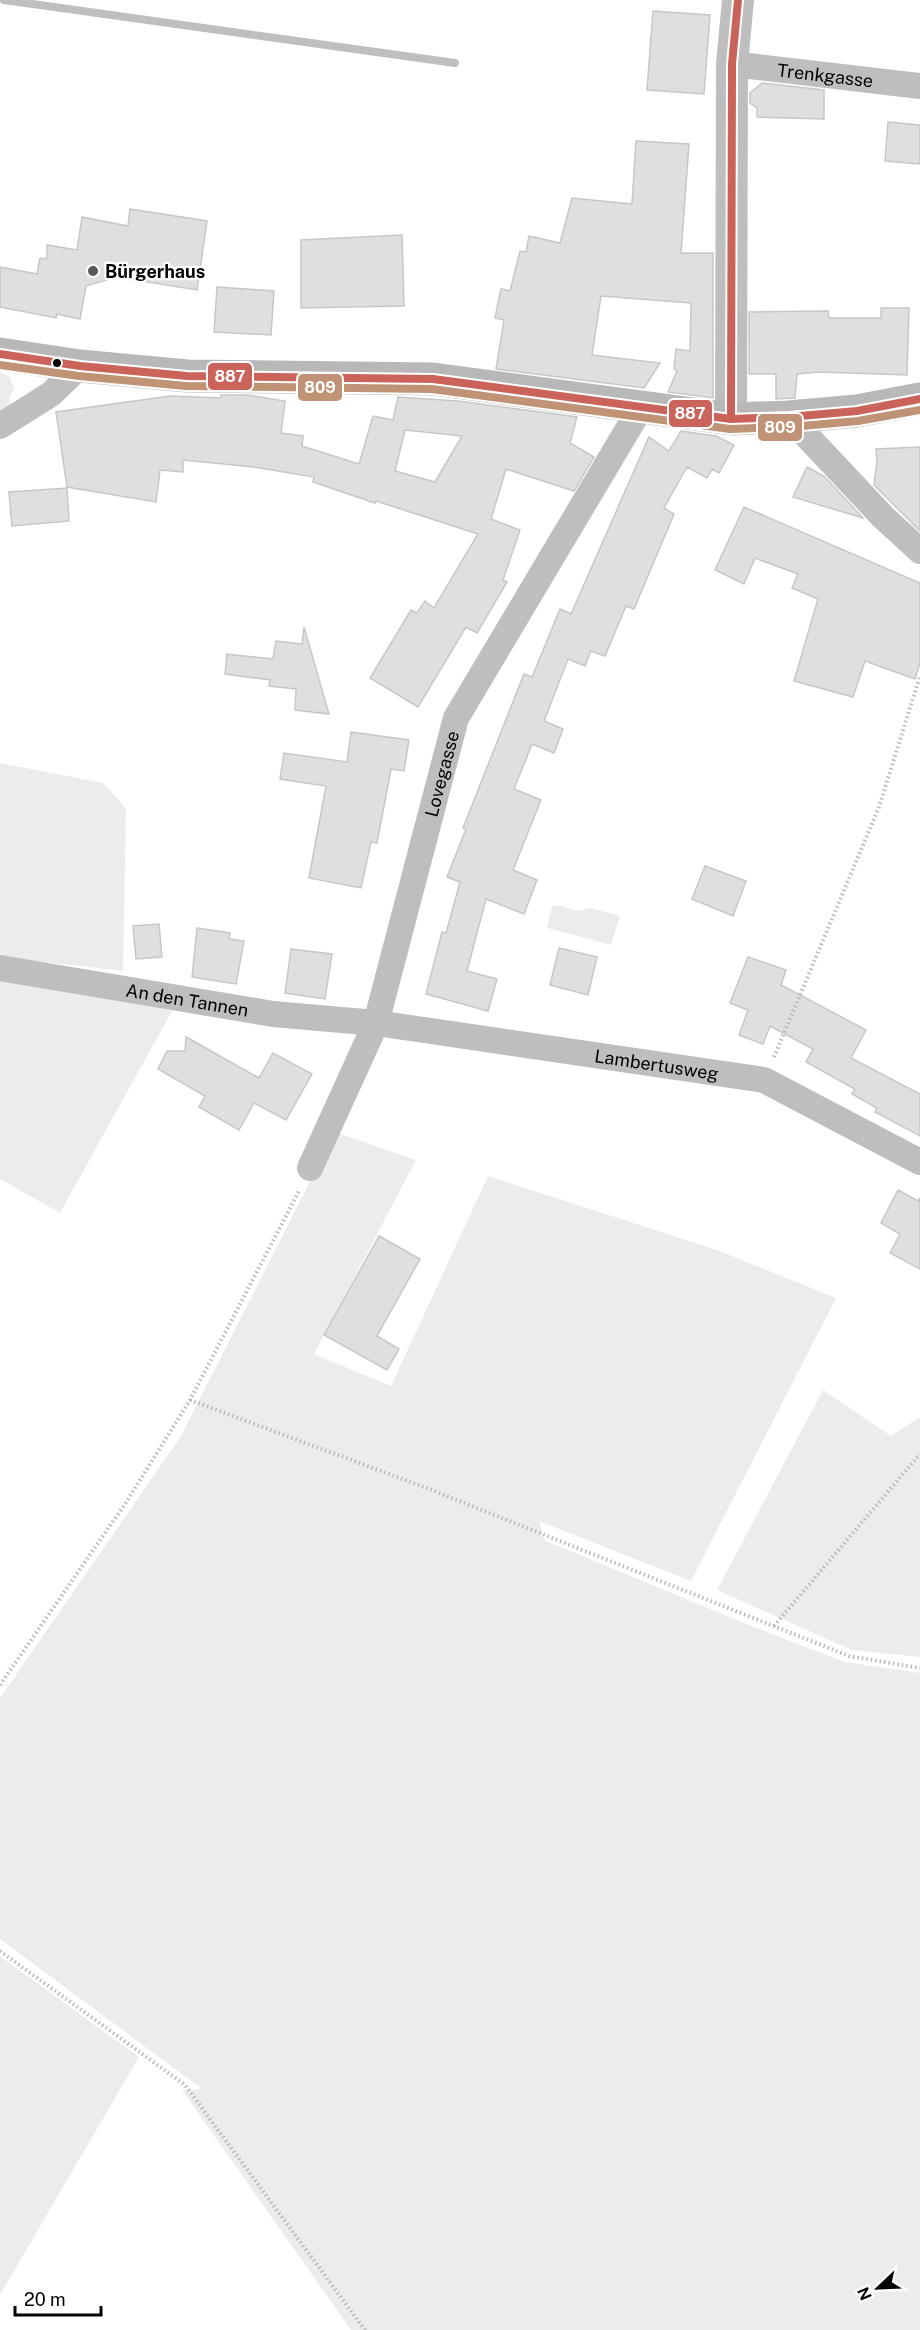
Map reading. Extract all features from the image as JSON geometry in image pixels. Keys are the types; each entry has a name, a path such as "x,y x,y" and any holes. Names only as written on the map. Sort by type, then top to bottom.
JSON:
{"main road":[{"path":"0,354 80,366 187,376 433,379 640,409 731,419 857,411 920,399"}],"street":[{"path":"731,419 732,64 738,0"},
{"name":"Trenkgasse","path":"732,64 920,86"},
{"path":"0,426 51,394 80,366"},
{"name":"Lovegasse","path":"310,1168 376,1023 456,718 640,409"},
{"path":"789,417 883,517 920,551"},
{"name":"An den Tannen","path":"0,968 273,1014 376,1023"},
{"name":"Lambertusweg","path":"376,1023 764,1080 920,1162"}],"path":[{"path":"764,1080 879,807 920,676"},
{"path":"0,1685 125,1504 190,1401 310,1168"},
{"path":"190,1401 424,1486 849,1656 920,1668"},
{"path":"774,1626 920,1454"},
{"path":"0,1951 185,2085 365,2330"}],"shaded area":[{"path":"0,372 10,377 14,389 9,398 11,405 0,411"},
{"path":"0,763 103,783 126,808 123,971 0,957"},
{"path":"557,905 578,911 591,908 620,916 611,945 547,928 552,907"},
{"path":"0,976 103,995 172,1011 60,1213 0,1179"},
{"path":"335,1132 416,1160 314,1354 391,1386 488,1176 717,1250 836,1298 691,1581 539,1521 544,1540 756,1628 845,1662 920,1673 920,2330 351,2330 182,2090 202,2089 0,1939 0,1698 181,1436"},
{"path":"823,1390 891,1436 920,1417 920,1657 852,1650 717,1590"},
{"path":"0,1956 139,2057 0,2295"}],"building":[{"path":"653,11 710,15 704,94 647,90"},
{"path":"762,83 824,90 824,119 757,117 757,108 750,103 750,93"},
{"path":"888,122 920,125 920,164 885,161"},
{"path":"636,141 689,144 681,253 713,253 713,398 668,392 677,371 674,369 676,349 690,351 691,303 601,296 592,355 660,363 644,388 496,369 504,320 495,318 501,289 510,291 520,251 526,252 529,236 560,243 572,198 632,204"},
{"path":"130,209 207,221 197,290 117,277 86,286 80,319 57,314 56,318 0,307 0,267 37,274 40,258 47,259 47,245 77,250 82,217 128,226"},
{"path":"402,235 404,306 301,308 301,240"},
{"path":"217,287 274,291 271,335 214,332"},
{"path":"881,308 909,308 907,375 818,372 797,374 795,398 776,399 776,374 749,374 749,312 828,311 829,318 881,318"},
{"path":"221,395 248,395 285,401 281,433 303,436 302,446 359,464 373,416 393,420 398,397 458,401 577,417 570,443 594,457 574,491 506,469 491,519 520,530 503,580 507,582 477,633 466,627 418,707 370,678 411,610 417,613 425,601 434,608 478,534 313,482 314,477 254,467 183,460 183,472 160,470 156,502 67,487 56,412 170,396 221,398","holes":["405,430 462,436 435,482 395,471"]},
{"path":"681,431 716,436 734,445 719,473 712,469 707,478 687,467 664,508 674,514 634,609 626,606 605,656 591,651 585,666 568,659 544,721 563,729 554,753 532,744 514,789 541,800 513,870 537,880 524,914 486,899 467,971 497,979 488,1011 426,994 442,932 446,933 460,882 447,877 466,829 463,828 524,674 532,677 560,609 571,614 649,437 669,451"},
{"path":"920,447 920,531 874,485 876,449"},
{"path":"807,467 824,476 863,518 793,497"},
{"path":"67,488 69,521 12,526 9,492"},
{"path":"744,507 920,583 920,663 915,679 865,661 853,697 794,681 818,599 792,588 798,574 755,558 744,584 715,570"},
{"path":"304,627 329,714 295,710 296,689 269,686 270,680 225,674 227,654 273,659 276,641 302,644"},
{"path":"351,732 409,740 404,771 391,769 377,843 371,842 361,888 309,878 326,786 280,779 284,753 347,762"},
{"path":"705,866 746,881 733,916 692,899"},
{"path":"159,924 162,957 136,959 133,926"},
{"path":"197,928 230,933 229,939 244,941 236,984 192,977"},
{"path":"559,948 597,957 588,995 550,985"},
{"path":"291,949 332,954 325,999 285,993"},
{"path":"748,957 786,970 781,985 866,1030 851,1058 920,1094 920,1136 875,1112 877,1108 852,1094 855,1089 806,1062 813,1049 770,1026 763,1044 739,1035 748,1010 730,1003"},
{"path":"186,1037 259,1078 273,1053 312,1074 286,1120 254,1103 239,1130 199,1107 205,1096 158,1069 167,1051 185,1051"},
{"path":"898,1190 918,1201 920,1198 920,1269 890,1253 900,1234 881,1223"},
{"path":"379,1236 420,1259 377,1336 399,1349 387,1370 324,1335"}],"waterway":[{"path":"4,0 455,63"}],"transit line":[{"name":"887","path":"731,419 732,64 738,0"},
{"name":"887","path":"0,354 80,366 187,376 433,379 731,419 857,411 920,399"},
{"name":"809","path":"0,365 79,376 186,386 432,389 730,429 858,421 920,410"}],"place":[{"name":"Bürgerhaus","path":"93,271"}]}
